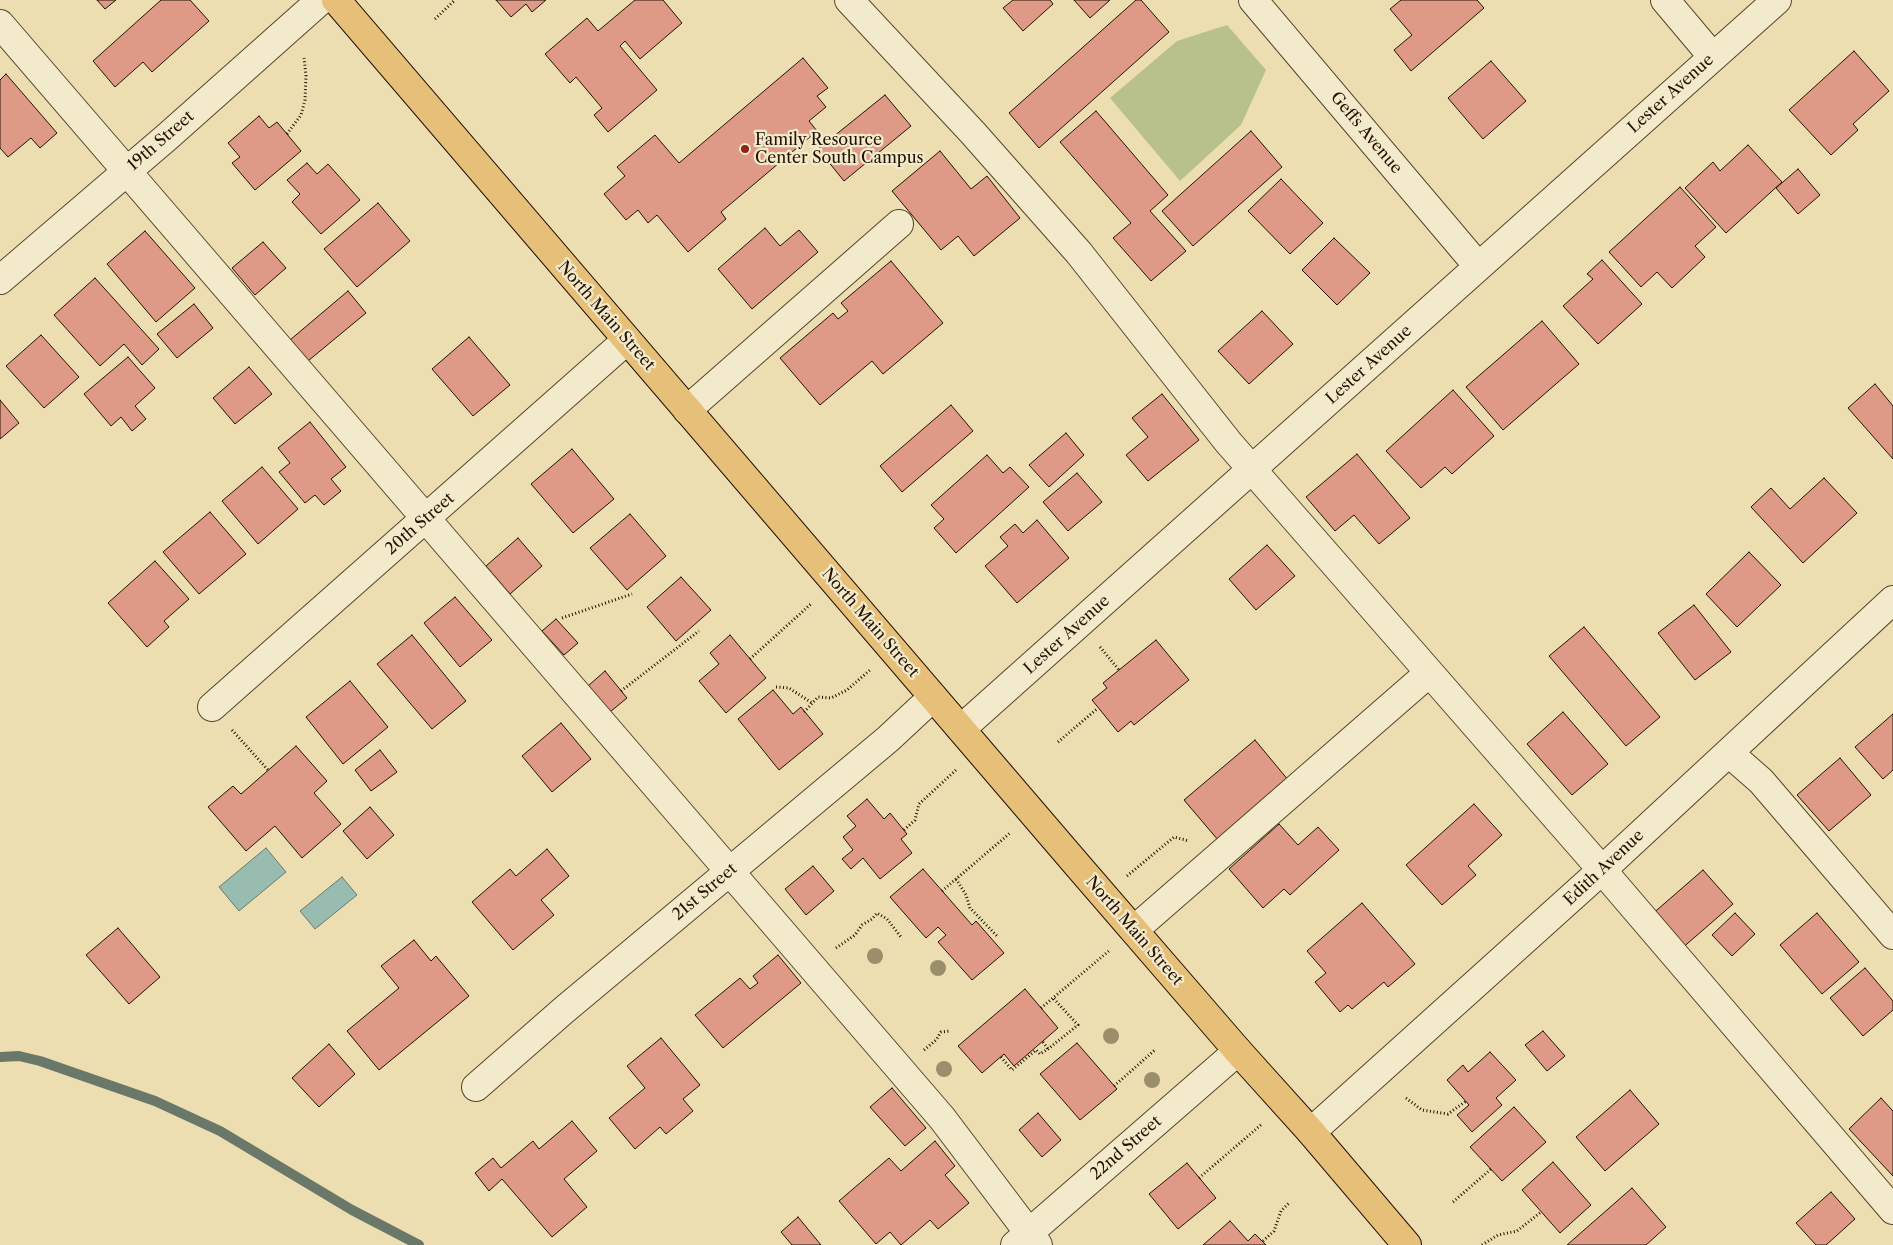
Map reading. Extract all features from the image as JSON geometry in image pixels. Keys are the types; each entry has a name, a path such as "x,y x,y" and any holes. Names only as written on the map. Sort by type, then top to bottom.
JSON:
{"main road":[{"name":"North Main Street","path":"336,0 1104,896 1311,1132 1407,1245"}],"street":[{"name":"19th Street","path":"0,280 321,0"},
{"path":"849,0 973,133 1079,253 1252,470 1602,870 1893,1210"},
{"name":"Geffs Avenue","path":"1253,0 1478,266"},
{"path":"1664,0 1713,57"},
{"name":"Lester Avenue","path":"961,729 1777,0"},
{"path":"0,24 942,1118 1027,1241"},
{"path":"687,410 899,224"},
{"name":"20th Street","path":"212,707 627,340"},
{"name":"Edith Avenue","path":"1311,1132 1602,870 1893,600"},
{"path":"1134,930 1429,673"},
{"name":"21st Street","path":"476,1088 564,1010 888,739 933,697"},
{"path":"1729,752 1761,781 1893,936"},
{"name":"22nd Street","path":"1027,1241 1238,1051"}],"path":[{"path":"435,19 454,0"},
{"path":"287,134 301,115 305,100 306,76 303,55"},
{"path":"750,659 835,582"},
{"path":"562,618 632,594"},
{"path":"621,690 699,631"},
{"path":"804,712 818,697 831,698 847,690 893,650"},
{"path":"776,687 789,688 812,703"},
{"path":"212,707 268,770"},
{"path":"1058,742 1098,708"},
{"path":"904,830 915,820 918,804 933,790"},
{"path":"1104,896 1174,837 1191,842"},
{"path":"942,891 986,853"},
{"path":"956,879 966,895 970,908 997,936"},
{"path":"832,952 855,935 862,925 872,920 877,913 887,919 901,937"},
{"path":"1041,1008 1087,969"},
{"path":"1001,1057 1012,1070 1036,1050 1040,1054 1078,1025 1053,998"},
{"path":"919,1051 924,1050 936,1040 941,1032 950,1031"},
{"path":"1043,1042 1048,1049"},
{"path":"1114,1086 1156,1049"},
{"path":"1406,1098 1422,1110 1448,1114 1466,1101"},
{"path":"1200,1178 1285,1103"},
{"path":"1453,1202 1491,1169"},
{"path":"1263,1242 1274,1231 1281,1211 1290,1202"},
{"path":"1482,1245 1498,1235 1517,1232 1542,1212"}],"green space":[{"path":"1227,25 1266,70 1241,125 1180,181 1110,98 1177,41"}],"water":[{"path":"266,848 286,872 239,911 219,887"},
{"path":"342,877 357,895 315,929 300,911"}],"building":[{"path":"97,0 116,0 105,9"},
{"path":"161,0 190,0 209,21 152,72 143,62 115,87 93,61"},
{"path":"496,0 546,0 532,12 526,4 511,17"},
{"path":"635,0 663,0 682,23 640,59 625,41 620,46 657,90 608,132 594,115 602,108 576,77 570,83 545,54 587,18 598,31"},
{"path":"1013,0 1050,0 1053,4 1023,31 1003,8"},
{"path":"1074,0 1110,0 1090,18"},
{"path":"1136,0 1141,0 1169,32 1039,148 1009,113"},
{"path":"1401,0 1477,0 1484,8 1411,71 1394,50 1412,35 1390,9"},
{"path":"1854,51 1889,91 1853,124 1858,130 1831,155 1789,110"},
{"name":"Family Resource Center South Campus","path":"803,58 828,88 817,96 826,107 809,121 817,131 721,212 726,219 688,252 657,215 648,223 638,210 626,220 604,194 625,176 617,167 655,135 679,163"},
{"path":"1491,61 1526,101 1483,139 1448,98"},
{"path":"6,74 57,133 40,148 31,138 8,157 0,148 0,80"},
{"path":"885,95 911,126 844,181 818,149"},
{"path":"1096,111 1168,195 1150,211 1186,251 1151,281 1113,238 1131,223 1060,142"},
{"path":"259,116 269,128 277,122 301,151 255,190 232,163 240,157 228,143"},
{"path":"1251,131 1282,167 1193,246 1162,211"},
{"path":"1748,145 1782,182 1726,233 1685,188 1713,162 1720,171"},
{"path":"940,151 971,189 987,176 1020,218 974,256 958,236 941,250 892,191"},
{"path":"307,163 317,174 328,164 360,200 321,234 292,202 300,194 287,180"},
{"path":"1798,169 1820,195 1798,214 1776,188"},
{"path":"1281,179 1323,223 1290,254 1248,211"},
{"path":"1680,187 1716,227 1695,246 1705,257 1672,288 1657,272 1641,287 1609,252"},
{"path":"378,203 410,241 357,287 324,249"},
{"path":"765,228 780,246 799,230 818,252 752,309 718,269"},
{"path":"145,231 195,288 156,322 107,264"},
{"path":"1334,238 1370,273 1337,305 1302,270"},
{"path":"263,242 286,268 255,295 232,268"},
{"path":"1602,260 1642,304 1598,344 1563,306 1593,279 1587,274"},
{"path":"891,261 943,323 883,374 872,361 820,405 780,358 833,313 838,319 848,311 841,303"},
{"path":"95,278 159,349 142,365 124,344 100,366 54,315"},
{"path":"348,291 366,313 308,361 290,340"},
{"path":"194,304 213,328 177,358 157,334"},
{"path":"1262,311 1293,344 1249,384 1218,351"},
{"path":"1542,321 1579,364 1503,430 1466,387"},
{"path":"41,335 79,377 44,408 6,366"},
{"path":"469,337 510,385 473,416 432,369"},
{"path":"128,357 155,388 135,406 146,419 132,431 121,417 111,426 84,394"},
{"path":"249,367 272,394 235,424 213,398"},
{"path":"1875,384 1893,406 1893,459 1848,408"},
{"path":"1453,390 1494,436 1452,474 1445,467 1421,488 1386,451"},
{"path":"1162,394 1199,440 1148,481 1126,455 1148,437 1132,418"},
{"path":"0,400 19,423 0,439"},
{"path":"951,405 973,431 902,492 880,466"},
{"path":"310,422 346,467 331,479 341,491 324,505 315,495 305,503 279,472 290,463 278,448"},
{"path":"1066,433 1084,455 1049,487 1029,465"},
{"path":"572,449 614,499 573,533 531,484"},
{"path":"1357,454 1410,518 1379,544 1354,515 1335,531 1306,497"},
{"path":"987,455 1003,473 1010,467 1029,487 956,553 934,528 944,519 931,505"},
{"path":"262,467 298,509 258,544 222,501"},
{"path":"1077,473 1102,502 1068,531 1043,502"},
{"path":"1824,478 1857,513 1803,563 1751,507 1771,488 1790,509"},
{"path":"210,512 246,554 199,594 163,552"},
{"path":"630,514 666,556 627,590 590,548"},
{"path":"1037,520 1069,558 1017,603 985,566 1008,546 1000,537 1015,524 1023,533"},
{"path":"518,538 542,566 510,594 486,566"},
{"path":"1267,545 1295,576 1256,610 1229,579"},
{"path":"1749,552 1781,585 1737,627 1706,594"},
{"path":"155,561 189,599 164,621 169,627 147,647 108,603"},
{"path":"681,577 711,610 676,641 647,607"},
{"path":"455,597 492,640 460,667 424,623"},
{"path":"1694,605 1731,652 1695,680 1658,633"},
{"path":"556,619 578,643 564,655 542,631"},
{"path":"1584,627 1660,717 1626,746 1549,656"},
{"path":"412,635 466,701 432,729 377,664"},
{"path":"730,635 766,678 726,713 699,681 719,664 710,653"},
{"path":"1156,640 1189,680 1134,725 1131,721 1118,732 1092,700 1107,688 1103,683"},
{"path":"605,671 627,698 610,712 588,686"},
{"path":"350,681 388,727 343,764 306,717"},
{"path":"773,690 793,714 801,707 823,734 779,770 738,719"},
{"path":"1563,712 1608,764 1572,795 1527,744"},
{"path":"1893,714 1893,770 1883,779 1855,747"},
{"path":"561,723 591,759 552,792 522,756"},
{"path":"1255,740 1289,781 1218,840 1184,800"},
{"path":"296,746 327,781 314,793 341,824 302,858 275,826 246,851 208,807 233,786 241,794"},
{"path":"380,750 397,772 371,791 355,770"},
{"path":"1840,758 1871,795 1829,831 1797,795"},
{"path":"867,799 884,819 890,813 907,834 901,839 912,853 880,879 863,858 851,869 842,859 853,850 843,837 856,826 847,816"},
{"path":"1474,804 1502,835 1468,866 1476,875 1442,905 1406,865"},
{"path":"370,807 394,835 367,859 343,831"},
{"path":"1279,824 1298,845 1318,827 1339,850 1290,895 1284,889 1263,908 1229,869"},
{"path":"547,849 569,876 541,900 554,915 513,950 472,902 510,869 516,876"},
{"path":"813,866 834,891 806,915 785,889"},
{"path":"923,869 972,925 976,921 1004,953 972,980 938,942 946,935 938,927 926,938 890,897"},
{"path":"1703,870 1733,904 1680,950 1650,916"},
{"path":"1362,903 1415,964 1388,987 1384,982 1352,1009 1348,1005 1340,1012 1315,982 1326,973 1307,951"},
{"path":"1735,913 1755,934 1732,956 1712,935"},
{"path":"1817,913 1859,962 1822,994 1780,945"},
{"path":"118,928 160,977 129,1004 86,955"},
{"path":"414,940 431,961 436,956 469,996 379,1070 347,1031 399,988 381,966"},
{"path":"778,955 801,983 723,1048 695,1015 740,978 750,989 758,983 753,976"},
{"path":"1865,968 1893,1001 1893,1010 1863,1036 1830,998"},
{"path":"1025,989 1058,1028 1014,1066 1004,1054 982,1073 958,1046"},
{"path":"1543,1031 1565,1056 1547,1071 1525,1045"},
{"path":"661,1038 700,1085 683,1099 693,1111 666,1134 660,1127 635,1149 609,1118 645,1088 627,1066"},
{"path":"1077,1043 1117,1089 1080,1120 1040,1074"},
{"path":"329,1044 355,1074 319,1107 292,1078"},
{"path":"1490,1052 1516,1080 1496,1098 1502,1105 1472,1132 1457,1115 1469,1105 1447,1080 1463,1065 1468,1072"},
{"path":"892,1088 926,1128 905,1146 870,1107"},
{"path":"1630,1090 1659,1124 1605,1171 1576,1137"},
{"path":"1881,1098 1893,1111 1893,1176 1849,1129"},
{"path":"1514,1107 1546,1142 1502,1181 1470,1147"},
{"path":"1038,1113 1061,1140 1042,1157 1019,1130"},
{"path":"572,1121 597,1151 564,1179 587,1207 552,1237 502,1179 489,1191 475,1173 493,1158 501,1168 533,1141 539,1149"},
{"path":"935,1141 955,1166 945,1175 969,1203 938,1229 930,1220 901,1245 890,1232 876,1244 839,1201 889,1158 901,1171"},
{"path":"1553,1162 1591,1205 1560,1233 1522,1190"},
{"path":"1187,1163 1216,1198 1178,1229 1149,1194"},
{"path":"1632,1188 1666,1227 1646,1245 1567,1245"},
{"path":"1831,1192 1855,1219 1826,1245 1816,1245 1796,1223"},
{"path":"798,1217 821,1245 792,1245 781,1232"},
{"path":"1230,1221 1248,1241 1255,1234 1266,1245 1203,1245"}],"waterway":[{"path":"0,1057 19,1056 40,1061 155,1101 220,1131 352,1210 419,1245"}],"place":[{"name":"Family Resource Center South Campus","path":"745,149"}]}
